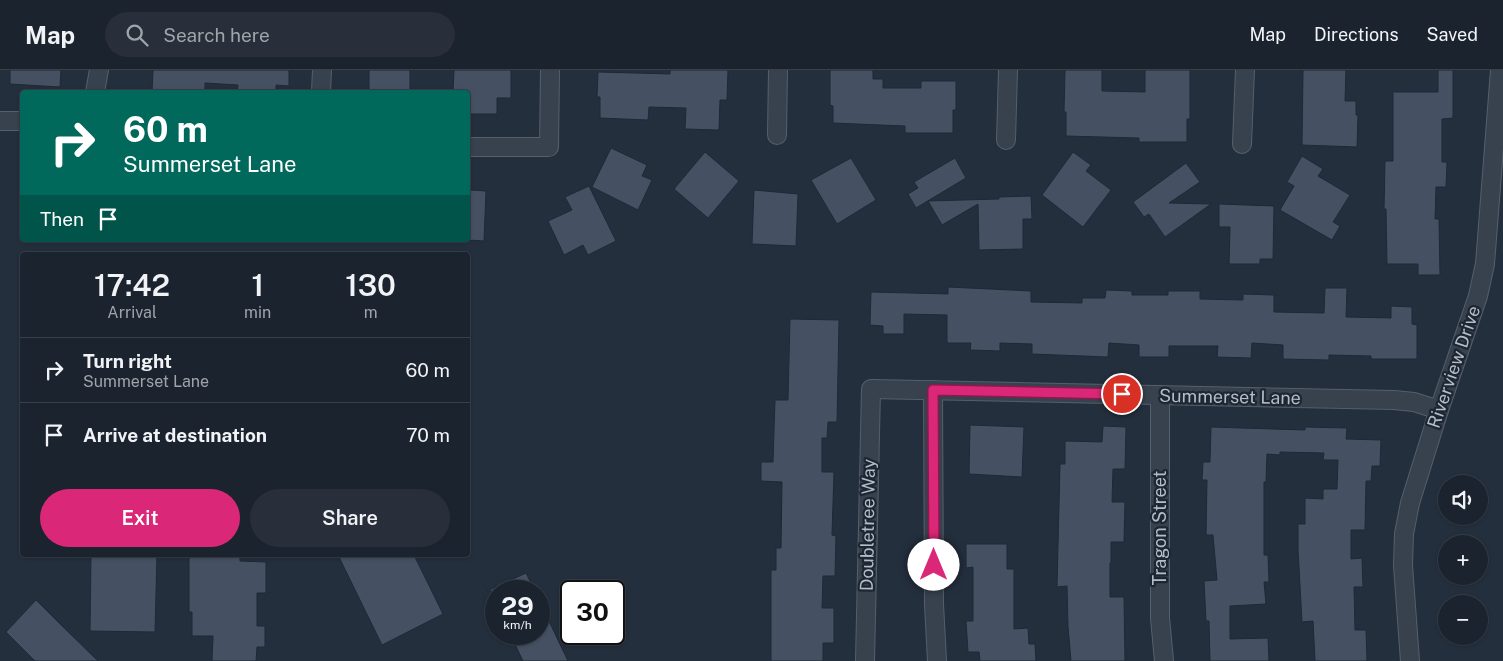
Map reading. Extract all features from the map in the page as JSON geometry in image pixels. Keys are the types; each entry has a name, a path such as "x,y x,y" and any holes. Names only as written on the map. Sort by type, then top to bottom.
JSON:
{"street":[{"path":"95,90 99,70"},
{"path":"321,90 322,70"},
{"path":"470,146 549,147 550,70"},
{"path":"777,135 778,70"},
{"path":"1006,140 1008,70"},
{"path":"1242,144 1245,70"},
{"name":"Riverview Drive","path":"1410,661 1403,565 1404,534 1410,503 1478,296 1484,264 1500,70"},
{"path":"0,121 20,121"},
{"name":"Summerset Lane","path":"871,389 1394,400 1414,402 1439,410"},
{"name":"Doubletree Way","path":"866,661 871,389"},
{"path":"933,390 934,604 937,661"},
{"name":"Tragon Street","path":"1160,395 1160,618 1164,661"}],"building":[{"path":"10,70 61,70 60,87 10,84"},
{"path":"153,70 289,70 289,86 276,85 276,90 237,90 238,85 205,83 205,90 152,90"},
{"path":"369,70 410,70 410,90 369,90"},
{"path":"454,70 511,70 511,98 497,98 497,114 470,114 470,90 453,90"},
{"path":"670,70 728,70 727,100 720,100 719,130 685,129 686,108 649,107 648,120 600,118 600,97 597,97 598,72 670,74"},
{"path":"830,70 873,70 873,79 883,79 883,88 921,88 921,81 956,81 956,110 953,110 953,133 905,133 905,126 833,123 833,106 830,105"},
{"path":"1065,70 1102,70 1102,91 1145,92 1145,70 1190,70 1190,119 1187,119 1187,142 1139,142 1139,138 1066,136 1066,112 1064,112"},
{"path":"1303,70 1346,70 1345,101 1356,101 1356,115 1358,115 1357,147 1302,145"},
{"path":"1438,70 1453,70 1453,118 1442,119 1442,162 1447,162 1446,187 1436,187 1435,219 1439,219 1440,275 1418,275 1418,264 1387,264 1386,209 1384,209 1385,161 1393,161 1393,92 1438,92"},
{"path":"611,148 647,165 642,176 652,180 638,210 592,187"},
{"path":"705,152 739,181 708,218 674,189"},
{"path":"1073,152 1091,165 1086,171 1111,190 1083,227 1042,195"},
{"path":"1302,156 1323,169 1318,176 1350,195 1333,222 1340,226 1332,240 1280,210 1294,186 1287,182"},
{"path":"851,158 876,200 837,224 811,180"},
{"path":"955,158 966,178 916,208 908,194 918,188 914,182"},
{"path":"1186,163 1200,182 1169,203 1211,204 1165,237 1149,214 1144,217 1133,202"},
{"path":"589,186 616,241 588,255 583,245 564,255 548,221 572,210 565,197"},
{"path":"470,190 486,191 484,241 470,240"},
{"path":"754,190 798,194 796,246 752,244"},
{"path":"1031,196 1032,219 1023,219 1023,249 979,250 978,204 942,225 928,201 999,199 999,197"},
{"path":"1219,204 1274,206 1273,259 1260,259 1260,264 1229,264 1230,227 1219,227"},
{"path":"948,287 1031,291 1031,302 1082,303 1082,298 1105,298 1106,290 1132,291 1132,295 1168,295 1168,291 1200,291 1200,299 1243,300 1243,294 1274,295 1274,312 1324,313 1325,288 1347,288 1346,317 1391,318 1391,306 1412,307 1412,324 1417,325 1417,359 1371,359 1371,356 1329,355 1329,360 1283,359 1283,345 1252,343 1251,358 1217,357 1218,346 1169,346 1169,357 1139,357 1139,345 1109,343 1108,357 1032,354 1032,344 1000,343 1000,351 970,350 971,343 947,343 947,315 904,314 904,334 883,334 883,326 870,325 871,292 948,294"},
{"path":"790,319 839,320 837,422 828,422 827,438 822,438 822,472 834,472 832,535 836,536 835,576 823,576 822,608 834,608 834,643 823,643 823,661 771,661 771,570 776,570 776,548 781,548 782,482 761,481 761,462 773,462 775,400 788,400"},
{"path":"970,425 1024,427 1022,477 969,474"},
{"path":"1103,426 1126,427 1125,469 1113,469 1112,502 1125,502 1124,542 1111,542 1110,563 1110,597 1124,597 1125,661 1071,661 1067,586 1057,587 1060,464 1065,464 1065,441 1102,442"},
{"path":"1211,427 1305,430 1305,427 1347,428 1346,439 1381,440 1380,466 1372,466 1371,481 1366,481 1365,530 1351,530 1351,559 1362,558 1363,587 1354,587 1355,630 1366,630 1367,661 1315,661 1313,621 1302,622 1298,524 1305,524 1305,498 1323,499 1323,489 1337,489 1338,460 1323,460 1324,453 1280,452 1280,455 1267,454 1266,482 1264,482 1264,555 1268,555 1269,582 1264,582 1266,604 1230,606 1230,639 1268,638 1269,661 1210,661 1209,621 1206,621 1204,581 1217,580 1213,535 1206,535 1207,480 1202,480 1203,462 1210,462"},
{"path":"966,544 1007,544 1007,569 1014,569 1014,629 1028,628 1029,644 1035,644 1036,661 980,661 979,652 968,652 966,621 973,621 973,567 966,568"},
{"path":"91,557 157,557 155,632 90,631"},
{"path":"189,557 240,557 240,561 266,562 266,593 257,593 257,626 265,626 265,647 257,647 256,661 212,661 213,636 192,636 192,612 189,612"},
{"path":"339,557 415,557 443,614 382,645"},
{"path":"526,573 530,580 511,580"},
{"path":"36,600 98,661 35,661 6,632"},
{"path":"550,623 568,661 523,661 515,645 550,645"}],"route":[{"path":"934,565 933,390 1122,394"}]}
